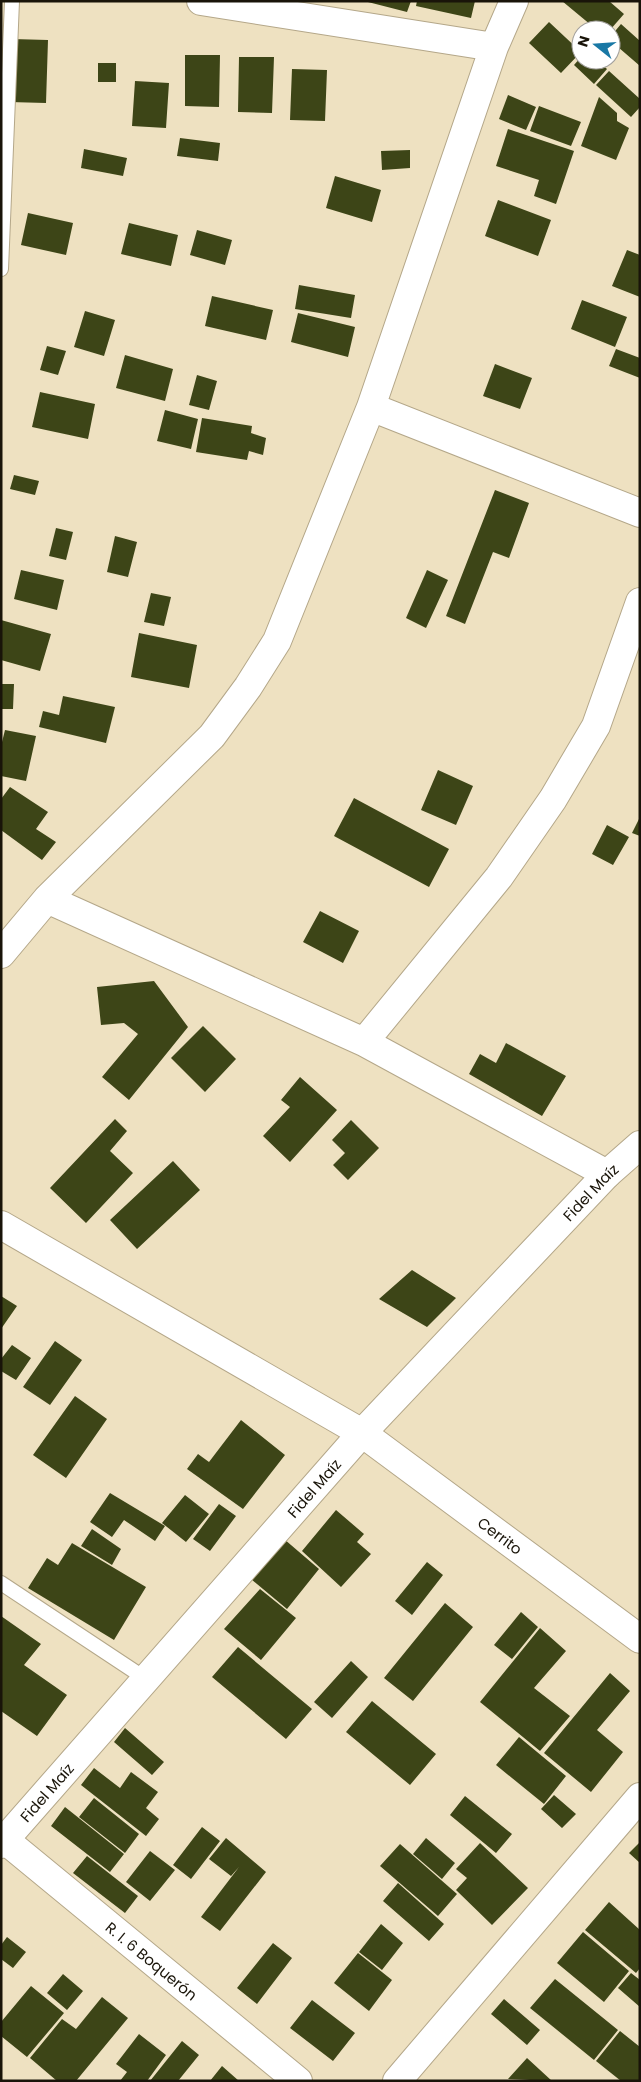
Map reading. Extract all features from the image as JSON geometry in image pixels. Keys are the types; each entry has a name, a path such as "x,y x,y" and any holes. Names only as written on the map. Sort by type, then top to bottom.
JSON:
{"street":[{"path":"201,1 494,47"},
{"path":"1,954 47,899 212,736 248,687 277,641 371,407 494,47 514,1"},
{"path":"371,407 640,513"},
{"path":"364,1042 499,877 553,799 596,726 640,602"},
{"path":"47,899 364,1042 607,1174"},
{"name":"Fidel Maíz","path":"3,1842 362,1433 607,1174 640,1145"},
{"name":"Cerrito","path":"1,1224 362,1433 640,1639"},
{"path":"397,2081 640,1797"},
{"name":"R. I. 6 Boquerón","path":"3,1842 298,2081"}],"lane":[{"path":"1,270 12,1"},
{"path":"1,1584 146,1679"}],"building":[{"path":"364,1 411,1 407,12"},
{"path":"417,1 475,1 471,18 416,6"},
{"path":"562,1 609,1 624,14 619,20 585,20"},
{"path":"549,22 571,43 571,62 561,73 529,43"},
{"path":"621,24 640,41 640,66 621,50"},
{"path":"12,39 48,40 46,103 9,102"},
{"path":"185,55 220,55 219,107 185,106"},
{"path":"239,57 274,57 272,113 238,112"},
{"path":"98,63 116,63 116,82 98,82"},
{"path":"292,69 327,70 325,121 290,120"},
{"path":"579,70 606,70 594,84"},
{"path":"609,71 640,99 640,107 631,117 596,85"},
{"path":"135,81 169,83 166,128 132,126"},
{"path":"508,95 536,107 526,130 499,119"},
{"path":"599,97 617,113 617,121 629,128 616,160 581,146"},
{"path":"539,106 581,122 571,146 530,131"},
{"path":"508,129 574,151 556,204 534,196 539,180 496,166"},
{"path":"180,138 220,143 218,161 177,156"},
{"path":"84,149 127,158 123,176 81,168"},
{"path":"410,150 410,168 382,170 381,151"},
{"path":"335,176 381,190 372,222 326,208"},
{"path":"498,200 551,220 538,256 485,236"},
{"path":"28,213 73,223 66,255 21,245"},
{"path":"129,223 178,235 171,266 121,254"},
{"path":"197,230 232,240 225,265 190,255"},
{"path":"627,250 640,255 640,297 612,286"},
{"path":"299,285 355,295 351,318 295,309"},
{"path":"212,296 273,310 266,340 205,326"},
{"path":"582,300 627,317 615,347 571,329"},
{"path":"85,311 115,320 104,356 74,347"},
{"path":"298,313 355,327 348,357 291,342"},
{"path":"47,346 66,351 58,375 40,370"},
{"path":"616,349 640,358 640,378 609,366"},
{"path":"125,355 173,369 165,401 116,388"},
{"path":"495,364 532,378 520,409 483,396"},
{"path":"197,375 217,381 209,410 189,405"},
{"path":"40,392 95,404 88,439 32,427"},
{"path":"165,410 198,419 191,449 157,441"},
{"path":"202,418 252,426 251,433 266,438 263,455 249,451 247,460 196,452"},
{"path":"14,475 39,481 35,495 10,489"},
{"path":"495,490 529,503 509,558 493,552 465,624 446,616"},
{"path":"56,528 73,532 66,560 49,556"},
{"path":"115,536 137,542 128,577 107,572"},
{"path":"21,570 64,580 57,610 14,599"},
{"path":"427,570 448,580 426,628 406,618"},
{"path":"151,593 171,597 164,626 144,622"},
{"path":"1,620 51,634 40,671 1,660"},
{"path":"139,633 197,645 189,688 131,677"},
{"path":"1,684 14,684 13,709 1,709"},
{"path":"63,696 115,707 106,743 39,727 43,711 59,715"},
{"path":"5,730 36,736 26,781 1,776 1,746"},
{"path":"438,770 473,786 456,825 421,810"},
{"path":"10,787 48,812 36,829 56,842 42,860 1,830 1,799"},
{"path":"354,798 449,849 429,887 334,836"},
{"path":"640,817 640,836 632,833"},
{"path":"607,825 629,837 613,865 592,854"},
{"path":"320,911 359,931 343,963 303,942"},
{"path":"154,981 188,1027 129,1100 102,1077 138,1034 124,1023 101,1025 97,987"},
{"path":"203,1026 236,1059 205,1092 171,1058"},
{"path":"506,1043 566,1076 542,1116 469,1074 480,1054 496,1063"},
{"path":"300,1077 337,1110 290,1162 263,1136 290,1107 281,1100"},
{"path":"115,1119 127,1131 110,1151 133,1173 86,1223 50,1188"},
{"path":"351,1120 379,1148 348,1180 333,1165 345,1153 332,1140"},
{"path":"173,1161 200,1190 137,1249 110,1220"},
{"path":"412,1270 456,1298 427,1327 379,1299"},
{"path":"1,1296 17,1306 1,1329"},
{"path":"55,1341 82,1360 50,1405 23,1387"},
{"path":"12,1345 31,1358 16,1380 1,1371 1,1359"},
{"path":"75,1396 107,1419 66,1478 33,1455"},
{"path":"241,1420 285,1455 243,1509 187,1469 198,1454 209,1462"},
{"path":"110,1493 165,1526 155,1541 124,1520 112,1537 90,1522"},
{"path":"185,1495 209,1514 186,1542 162,1523"},
{"path":"219,1504 236,1516 210,1551 193,1539"},
{"path":"336,1510 364,1534 357,1542 371,1554 341,1587 302,1551"},
{"path":"92,1529 121,1549 112,1565 81,1546"},
{"path":"284,1539 319,1569 287,1609 251,1579"},
{"path":"72,1543 146,1587 114,1640 28,1588 47,1558 58,1565"},
{"path":"427,1562 443,1575 412,1615 395,1601"},
{"path":"260,1589 296,1618 261,1660 224,1629"},
{"path":"445,1603 473,1627 413,1701 384,1678"},
{"path":"521,1612 538,1627 512,1659 494,1645"},
{"path":"1,1616 41,1644 24,1665 67,1695 37,1736 1,1711"},
{"path":"540,1628 566,1651 534,1688 570,1716 540,1751 480,1702"},
{"path":"238,1647 312,1709 286,1739 212,1677"},
{"path":"351,1661 368,1677 332,1718 314,1702"},
{"path":"610,1673 630,1691 597,1730 623,1752 591,1792 544,1753"},
{"path":"372,1701 436,1754 410,1785 346,1732"},
{"path":"125,1728 164,1762 152,1775 114,1742"},
{"path":"519,1737 566,1776 544,1804 496,1765"},
{"path":"94,1768 120,1788 131,1772 158,1792 146,1808 140,1803 159,1819 146,1836 81,1785"},
{"path":"554,1795 576,1814 562,1828 541,1809"},
{"path":"465,1796 512,1834 496,1853 450,1815"},
{"path":"94,1798 139,1834 125,1853 79,1817"},
{"path":"65,1807 124,1854 110,1872 51,1826"},
{"path":"202,1827 220,1841 191,1879 173,1865"},
{"path":"226,1838 266,1872 220,1931 201,1917 239,1867 231,1876 209,1859"},
{"path":"426,1838 455,1863 442,1879 413,1854"},
{"path":"640,1842 640,1863 629,1853"},
{"path":"480,1843 528,1888 492,1925 456,1890 467,1878 456,1869"},
{"path":"400,1844 457,1894 438,1916 380,1866"},
{"path":"150,1851 175,1870 150,1901 126,1882"},
{"path":"87,1856 138,1896 125,1913 73,1873"},
{"path":"398,1883 444,1924 429,1941 383,1901"},
{"path":"609,1902 640,1930 640,1968 636,1973 585,1930"},
{"path":"381,1924 403,1943 382,1970 359,1952"},
{"path":"583,1932 629,1971 604,2002 557,1963"},
{"path":"7,1937 26,1952 13,1968 1,1959 1,1945"},
{"path":"273,1943 292,1958 257,2004 237,1988"},
{"path":"358,1953 392,1980 369,2011 334,1983"},
{"path":"631,1973 640,1980 640,2007 618,1988"},
{"path":"63,1974 83,1991 67,2010 47,1993"},
{"path":"555,1979 618,2030 594,2060 530,2008"},
{"path":"31,1986 64,2013 27,2057 1,2036 1,2022"},
{"path":"102,1997 128,2018 76,2081 57,2081 30,2058 62,2019 76,2029"},
{"path":"504,1999 540,2030 527,2045 491,2014"},
{"path":"312,2000 355,2033 333,2061 290,2028"},
{"path":"620,2031 640,2047 640,2081 621,2081 596,2061"},
{"path":"139,2034 166,2055 147,2081 120,2081 127,2072 116,2064"},
{"path":"182,2041 199,2055 178,2081 150,2081"},
{"path":"527,2058 552,2081 508,2079"},
{"path":"222,2066 239,2081 210,2081"}]}
